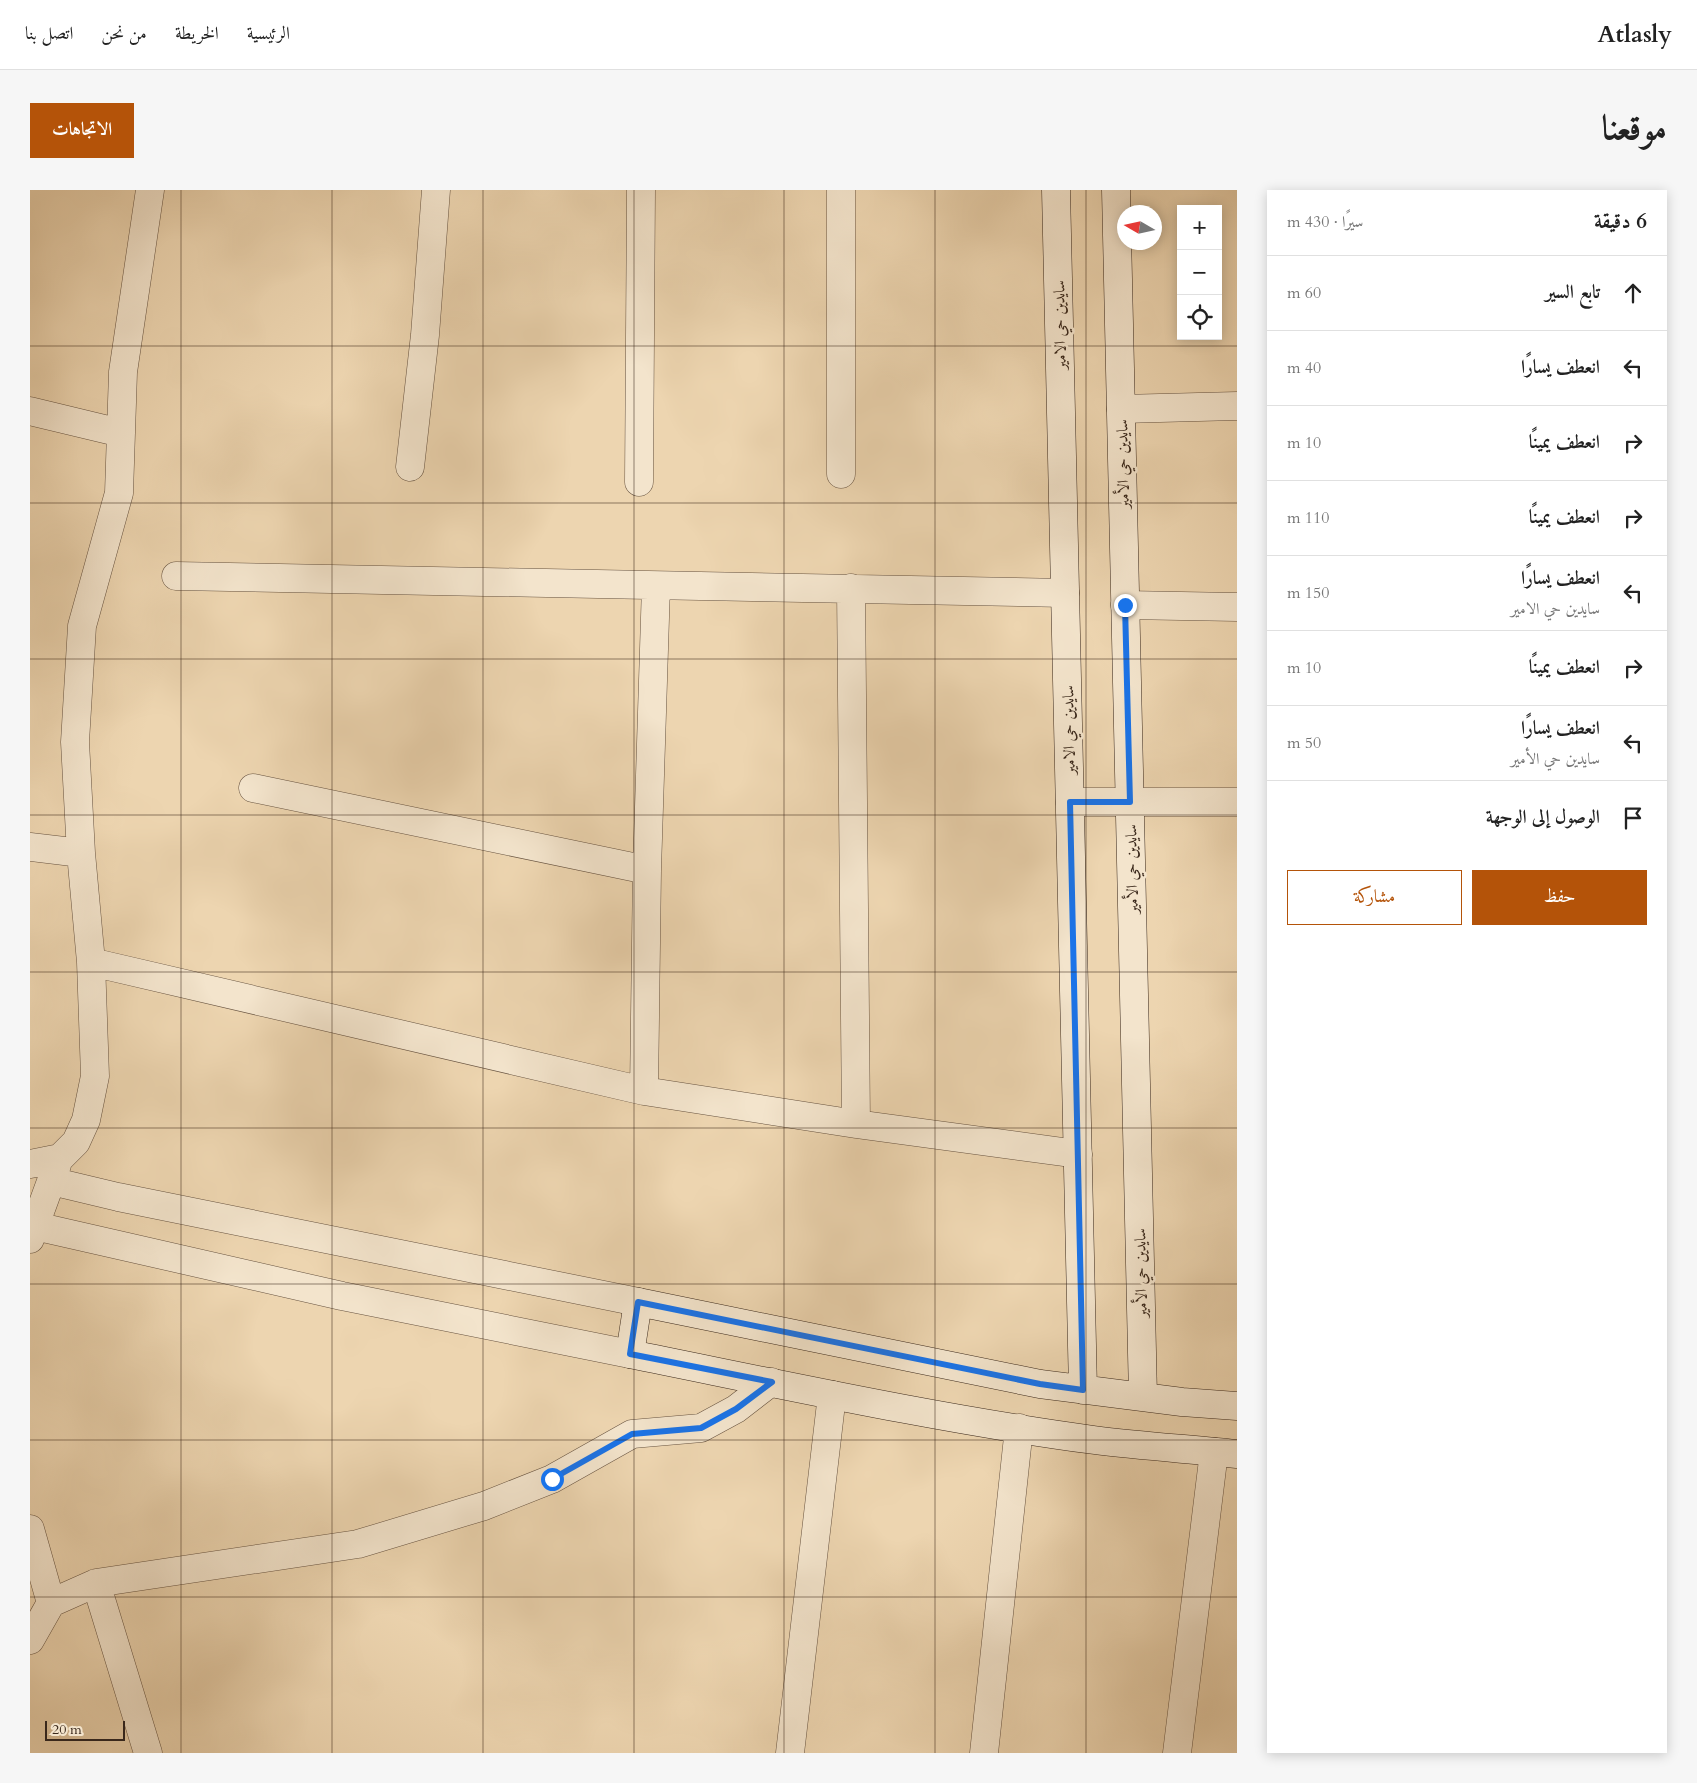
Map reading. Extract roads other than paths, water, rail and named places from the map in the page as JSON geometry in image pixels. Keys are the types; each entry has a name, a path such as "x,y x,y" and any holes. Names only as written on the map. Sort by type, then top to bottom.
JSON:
{"street":[{"path":"150,190 123,372 119,493 82,626 75,742 81,853 91,962 95,1076 86,1120 76,1142 55,1169 32,1232 832,1395 1095,1440 1226,1453 1177,1753"},
{"path":"410,467 425,335 436,190"},
{"path":"640,482 642,190"},
{"path":"841,190 841,474"},
{"name":"سايدين حي الامير","path":"1056,190 1083,1390"},
{"name":"سايدين حي الأمير","path":"1116,190 1143,1397"},
{"path":"1121,409 1237,406"},
{"path":"30,411 121,433"},
{"path":"176,576 1065,593"},
{"path":"644,1091 647,870 656,586"},
{"path":"851,588 856,1124"},
{"path":"1125,605 1237,607"},
{"path":"253,788 647,870"},
{"path":"1070,802 1237,802"},
{"path":"30,847 81,853"},
{"path":"91,962 644,1091 856,1124 1078,1154"},
{"path":"30,1164 55,1169 118,1197 1040,1384 1182,1402 1237,1406"},
{"path":"630,1354 638,1302"},
{"path":"30,1640 51,1604 96,1583 367,1541 484,1506 552,1479 632,1434 701,1428 736,1409 772,1382"},
{"path":"790,1753 832,1395"},
{"path":"984,1753 1019,1428"},
{"path":"30,1529 51,1604"},
{"path":"96,1583 148,1753"}]}
